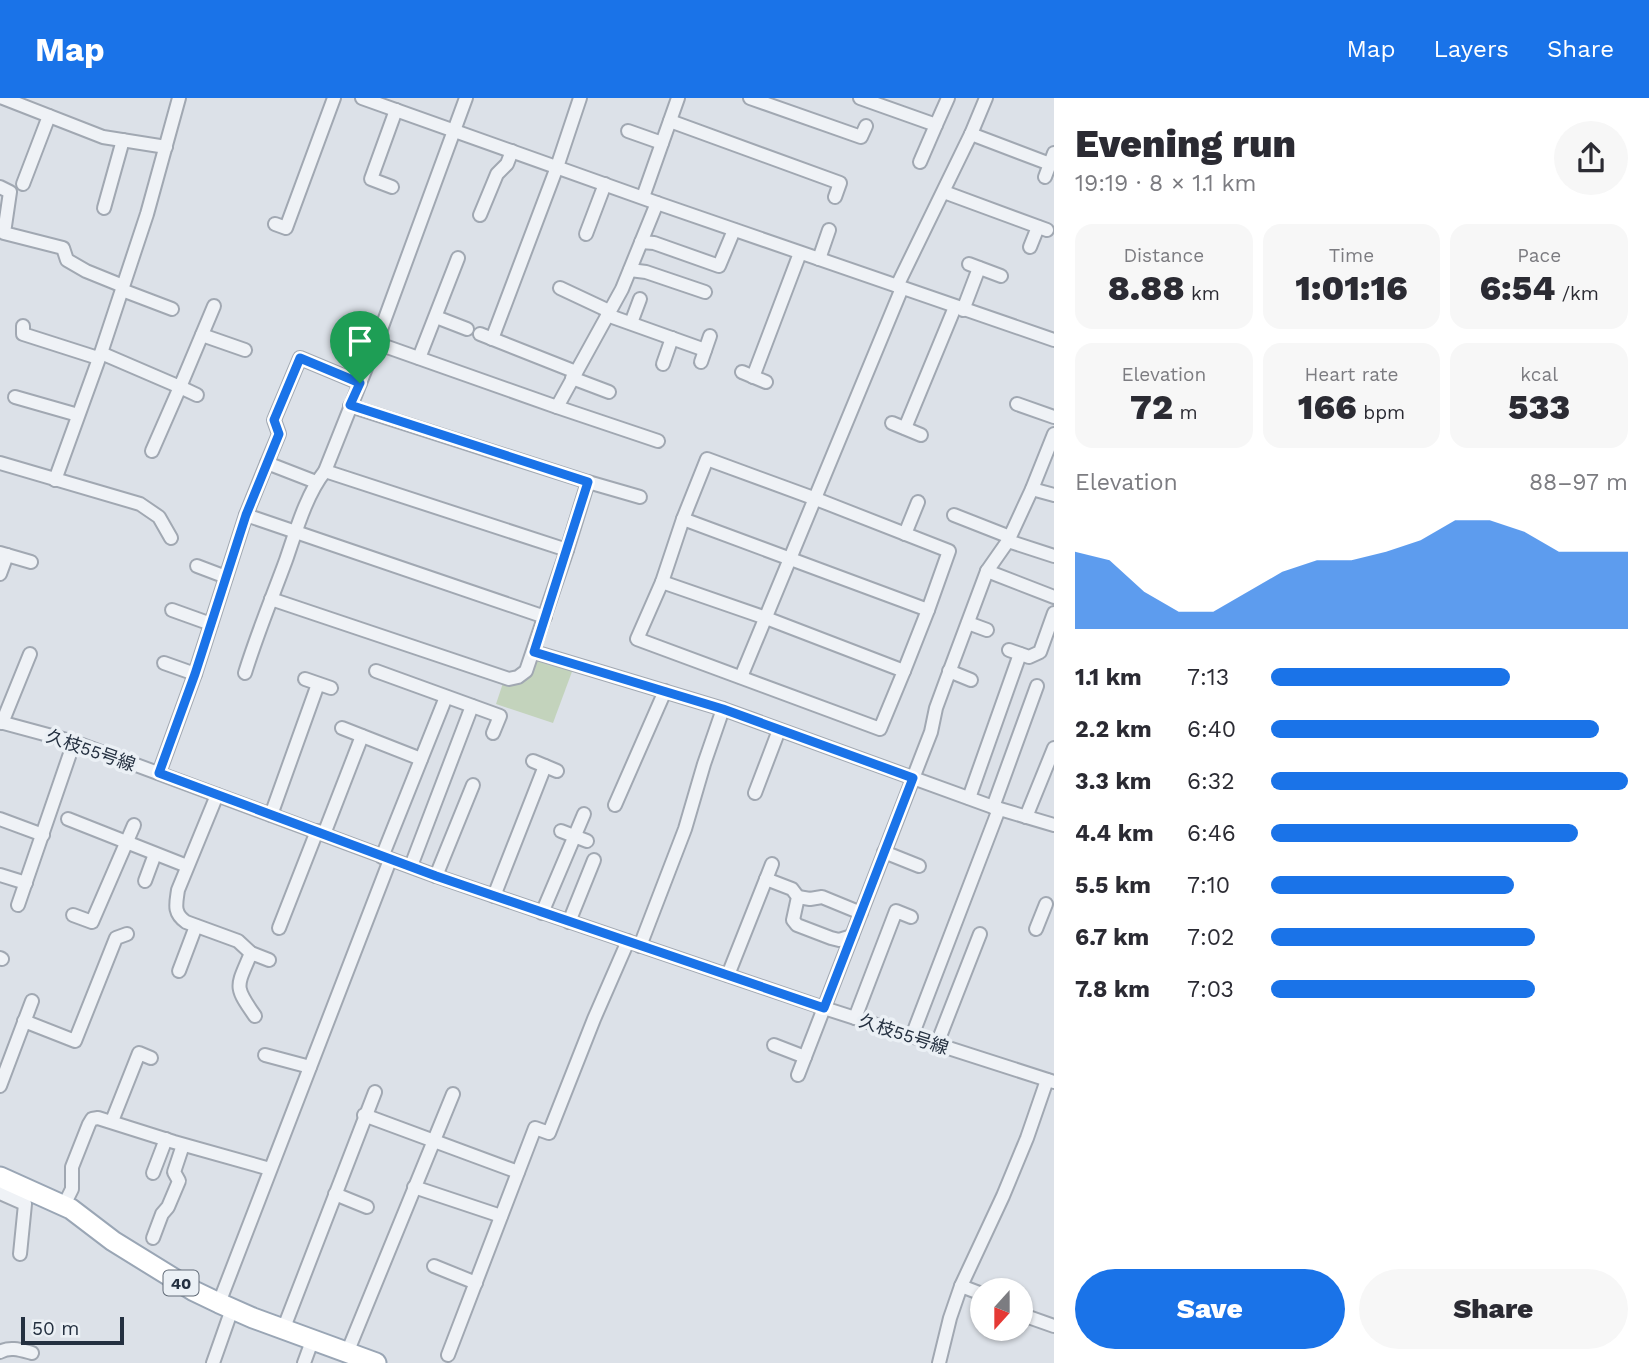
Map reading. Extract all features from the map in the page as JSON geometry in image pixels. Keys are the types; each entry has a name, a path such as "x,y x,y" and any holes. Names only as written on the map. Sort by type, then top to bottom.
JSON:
{"main road":[{"name":"40","path":"0,1177 64,1205 113,1241 194,1291 284,1330 376,1363"}],"street":[{"path":"3,98 103,137 166,147"},
{"path":"55,480 148,215 179,98"},
{"path":"275,224 286,228 315,167 334,98"},
{"path":"362,98 1054,340"},
{"path":"245,673 295,533 316,482 325,471 376,343 466,98"},
{"path":"580,98 556,167 486,336 609,392"},
{"path":"643,197 678,98"},
{"path":"750,98 861,137 866,126"},
{"path":"860,98 936,125"},
{"path":"920,162 948,98"},
{"path":"741,677 816,499 900,287 986,98"},
{"path":"392,187 371,179 396,110"},
{"path":"23,184 50,116"},
{"path":"670,121 840,183 835,197"},
{"path":"628,131 662,143"},
{"path":"971,134 1052,158 1045,177"},
{"path":"104,208 123,140"},
{"path":"480,215 497,174 507,164 512,151"},
{"path":"586,234 605,184"},
{"path":"0,187 10,192 4,233 63,248 67,260 86,271 172,309"},
{"path":"944,192 1043,229 1030,247"},
{"path":"556,407 622,289 657,203"},
{"path":"641,242 654,243 719,267 734,230"},
{"path":"819,259 829,230"},
{"path":"766,382 747,374 800,253"},
{"path":"419,358 458,258"},
{"path":"922,435 898,426 959,308 974,266 1001,276"},
{"path":"630,270 646,272 705,292"},
{"path":"560,288 608,313 672,338 703,356 710,336"},
{"path":"631,323 640,299"},
{"path":"152,452 214,306"},
{"path":"436,317 467,329"},
{"path":"23,326 23,334 100,355 197,395"},
{"path":"202,335 245,350"},
{"path":"663,364 672,338"},
{"path":"376,343 658,441"},
{"path":"159,773 195,674 246,515 279,434 274,420 300,358 360,383"},
{"path":"15,397 78,415"},
{"path":"1017,404 1054,417"},
{"path":"350,405 640,497"},
{"path":"799,1075 931,732 936,708 987,571 1009,539 1054,434"},
{"path":"707,459 816,499 949,551 880,729 637,639 662,582 707,459"},
{"path":"0,463 140,504 159,517 171,538"},
{"path":"267,463 316,482"},
{"path":"325,471 567,550"},
{"path":"271,599 509,679 518,677 526,671 534,652 588,482"},
{"path":"1032,489 1054,495"},
{"path":"905,534 918,502"},
{"path":"246,515 545,617"},
{"path":"954,515 1054,556"},
{"path":"683,519 928,610"},
{"path":"0,574 3,554 31,562"},
{"path":"197,566 226,577"},
{"path":"987,571 1054,597"},
{"path":"662,582 766,618 904,671"},
{"path":"172,610 211,624"},
{"path":"969,798 1014,652 1029,657 1040,652 1054,613"},
{"path":"968,623 987,630"},
{"path":"534,652 723,709 996,808 1054,825"},
{"path":"1,723 30,654"},
{"path":"164,663 195,674"},
{"path":"376,671 500,716 493,733"},
{"path":"949,671 971,680"},
{"path":"271,815 318,684"},
{"path":"912,1036 996,808 1037,685"},
{"path":"615,806 665,691"},
{"path":"213,1363 225,1306 270,1169 446,697"},
{"path":"411,866 472,706"},
{"path":"448,1355 535,1128 549,1133 594,1019 634,944 685,828 723,709"},
{"name":"久枝55号線","path":"1,723 74,742 542,913 1051,1081"},
{"path":"342,728 421,759"},
{"path":"755,793 779,730"},
{"path":"279,928 362,736"},
{"path":"18,905 74,742"},
{"path":"1026,817 1054,748"},
{"path":"494,896 531,818 545,766"},
{"path":"436,876 473,785"},
{"path":"217,795 178,890 176,907 179,917 238,941 251,953 269,960"},
{"path":"542,913 581,839 584,814"},
{"path":"0,819 43,835"},
{"path":"68,819 187,866"},
{"path":"73,915 92,922 134,825"},
{"path":"561,831 581,839"},
{"path":"884,852 919,866"},
{"path":"145,881 155,854"},
{"path":"569,922 594,860"},
{"path":"728,975 772,864"},
{"path":"0,875 26,883"},
{"path":"766,880 792,888 798,897 793,920 797,925 839,940 852,936"},
{"path":"798,897 822,897 861,913"},
{"path":"1036,929 1043,910 1054,921"},
{"path":"855,1018 896,911 911,916"},
{"path":"179,971 196,926"},
{"path":"24,1021 75,1041 116,939 127,934"},
{"path":"937,1044 979,934"},
{"path":"251,953 239,986 240,995 255,1016"},
{"path":"0,1086 4,1063 32,1002"},
{"path":"774,1045 805,1057"},
{"path":"112,1121 139,1053 151,1058"},
{"path":"265,1055 310,1067"},
{"path":"939,1363 961,1286 1003,1196 1051,1081"},
{"path":"284,1330 374,1092"},
{"path":"347,1353 453,1094"},
{"path":"365,1115 518,1172"},
{"path":"64,1205 72,1189 72,1167 92,1119 112,1121 270,1169"},
{"path":"153,1172 166,1139"},
{"path":"153,1238 178,1181 174,1172 184,1145"},
{"path":"414,1187 501,1216"},
{"path":"0,1193 25,1204 20,1254"},
{"path":"335,1194 367,1207"},
{"path":"434,1266 476,1283"},
{"path":"961,1286 970,1289"},
{"path":"1033,1319 1054,1326"},
{"path":"304,1363 312,1340"},
{"path":"0,1352 12,1348 32,1353"}],"green space":[{"path":"535,658 573,669 553,723 496,704 504,680"}],"route":[{"path":"300,358 360,383 350,405 588,482 534,652 723,709 913,778 824,1008 382,857 159,773 195,674 246,515 279,434 274,420 300,358"}]}
